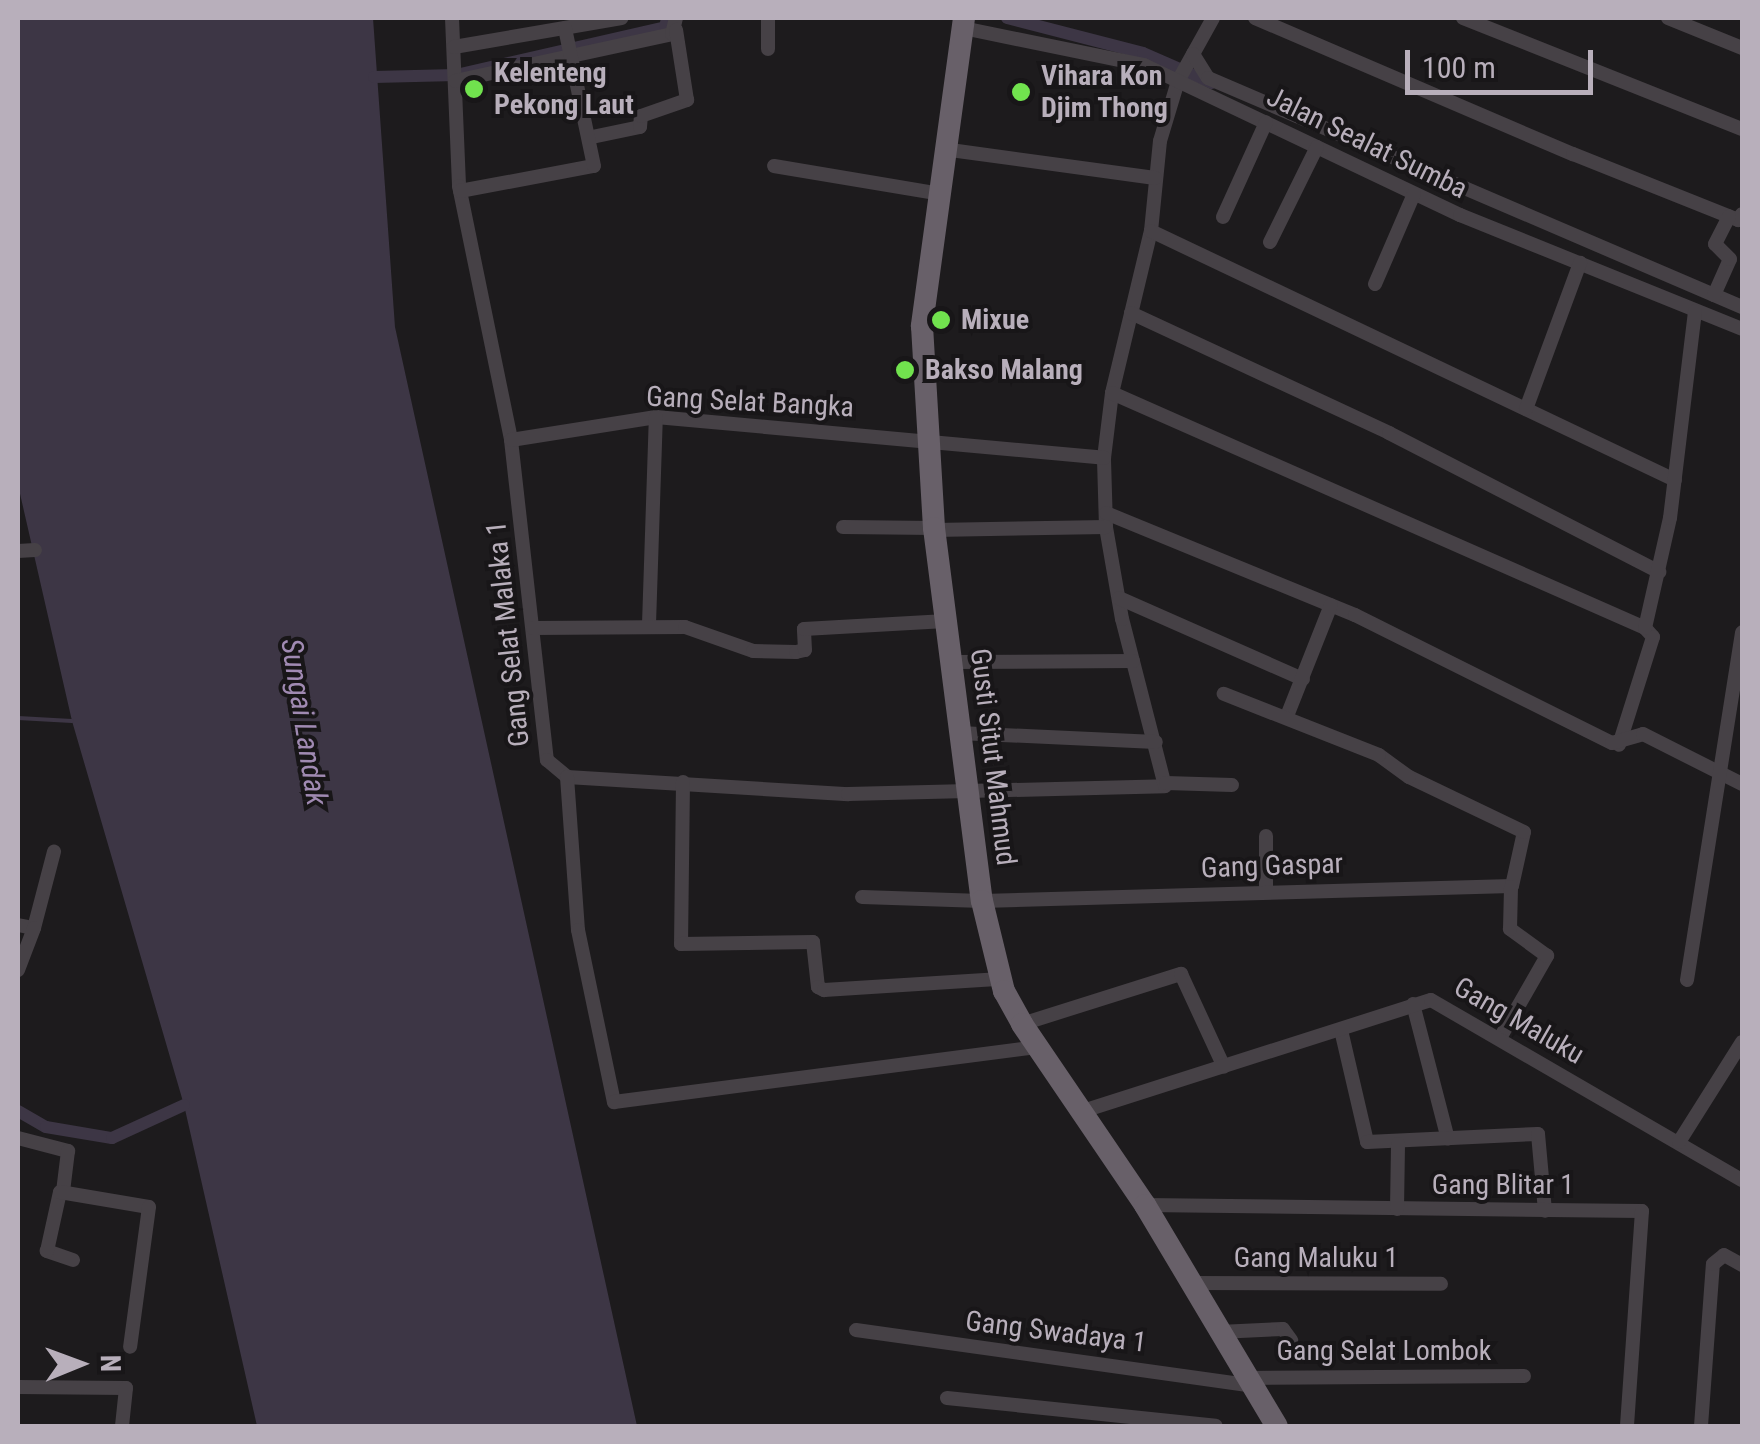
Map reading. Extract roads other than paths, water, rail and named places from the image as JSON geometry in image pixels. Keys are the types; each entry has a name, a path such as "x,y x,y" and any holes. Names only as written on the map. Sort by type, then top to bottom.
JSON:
{"highway":[{"name":"Gusti Situt Mahmud","path":"962,21 936,194 922,326 934,529 982,901 1000,980 1022,1024 1145,1205 1277,1426"}],"street":[{"name":"Gang Selat Malaka 1","path":"452,18 460,191 512,440 547,760 567,778"},
{"path":"454,47 622,18"},
{"path":"768,18 768,49"},
{"path":"1166,783 1119,598 1106,520 1104,458 1112,393 1151,231 1155,178 1178,80 1213,18"},
{"path":"1255,18 1736,215 1716,244 1730,259 1714,295"},
{"path":"1463,18 1742,128"},
{"path":"1668,18 1742,48"},
{"name":"Jalan Sealat Sumba","path":"962,21 1077,48 1178,80 1414,194 1742,329"},
{"path":"455,73 570,55 676,24 687,100 641,116 640,127 592,137"},
{"path":"460,191 594,166 592,137 565,28"},
{"path":"1191,56 1208,78 1742,307"},
{"path":"1224,217 1266,122"},
{"path":"1270,242 1317,147"},
{"path":"943,149 1155,178"},
{"path":"774,166 936,194"},
{"path":"1375,284 1414,194"},
{"path":"1151,231 1675,480"},
{"path":"1526,408 1580,263"},
{"path":"1132,312 1389,433 1659,572"},
{"path":"1645,628 1675,480 1695,312"},
{"path":"1112,393 1645,628 1653,638 1619,745"},
{"path":"649,624 656,417"},
{"name":"Gang Selat Bangka","path":"512,440 656,417 1104,458"},
{"path":"844,527 934,529 1106,520 1331,605 1619,745"},
{"path":"18,551 36,550"},
{"path":"1119,598 1303,679"},
{"path":"1287,716 1331,605"},
{"path":"533,628 649,624 687,627 753,651 796,652 805,650 804,629 946,621"},
{"path":"1687,980 1742,632"},
{"path":"950,662 1133,661"},
{"path":"1224,694 1380,754 1409,777 1526,837 1511,888 1510,928 1547,956 1500,1038"},
{"path":"960,733 1156,742"},
{"path":"1619,745 1643,734 1742,784"},
{"path":"1038,1047 614,1102 578,930 567,778 799,792 967,794 1157,789 1166,783 1232,785"},
{"path":"683,782 681,944 813,942 818,987 824,990 1000,980"},
{"path":"1266,836 1266,891"},
{"path":"18,970 34,928 54,852"},
{"name":"Gang Gaspar","path":"862,897 982,901 1266,891 1511,888"},
{"path":"18,925 34,928"},
{"path":"1022,1024 1181,974 1224,1066"},
{"name":"Gang Maluku","path":"1083,1111 1414,1004 1441,1003 1742,1180"},
{"path":"1414,1004 1448,1139"},
{"path":"1342,1030 1367,1142 1398,1144 1538,1134 1545,1212"},
{"path":"1679,1142 1742,1042"},
{"path":"18,1138 68,1151 63,1192 47,1250 73,1260"},
{"path":"1397,1209 1398,1144"},
{"path":"63,1192 149,1206 130,1347"},
{"name":"Gang Blitar 1","path":"1145,1205 1645,1213 1627,1426"},
{"path":"1701,1426 1713,1264 1724,1255 1742,1265"},
{"name":"Gang Maluku 1","path":"1190,1283 1441,1284"},
{"path":"1219,1332 1284,1329 1291,1340"},
{"name":"Gang Swadaya 1","path":"856,1330 1247,1381"},
{"name":"Gang Selat Lombok","path":"1247,1381 1524,1376"},
{"path":"18,1386 126,1388 122,1426"},
{"path":"947,1398 1216,1426"},
{"path":"1254,1426 1277,1426"}],"water":[{"name":"Sungai Landak","path":"18,18 373,18 395,327 637,1426 257,1426 184,1105 72,721 18,485"}],"waterway":[{"path":"374,77 456,75 665,27 667,18"},
{"path":"1007,18 1143,53 1212,83"},
{"path":"18,718 72,721"},
{"path":"18,1111 46,1127 112,1138 184,1105"}],"place":[{"name":"Kelenteng Pekong Laut","path":"474,89"},
{"name":"Vihara Kon Djim Thong","path":"1021,92"},
{"name":"Mixue","path":"941,320"},
{"name":"Bakso Malang","path":"905,370"}]}
